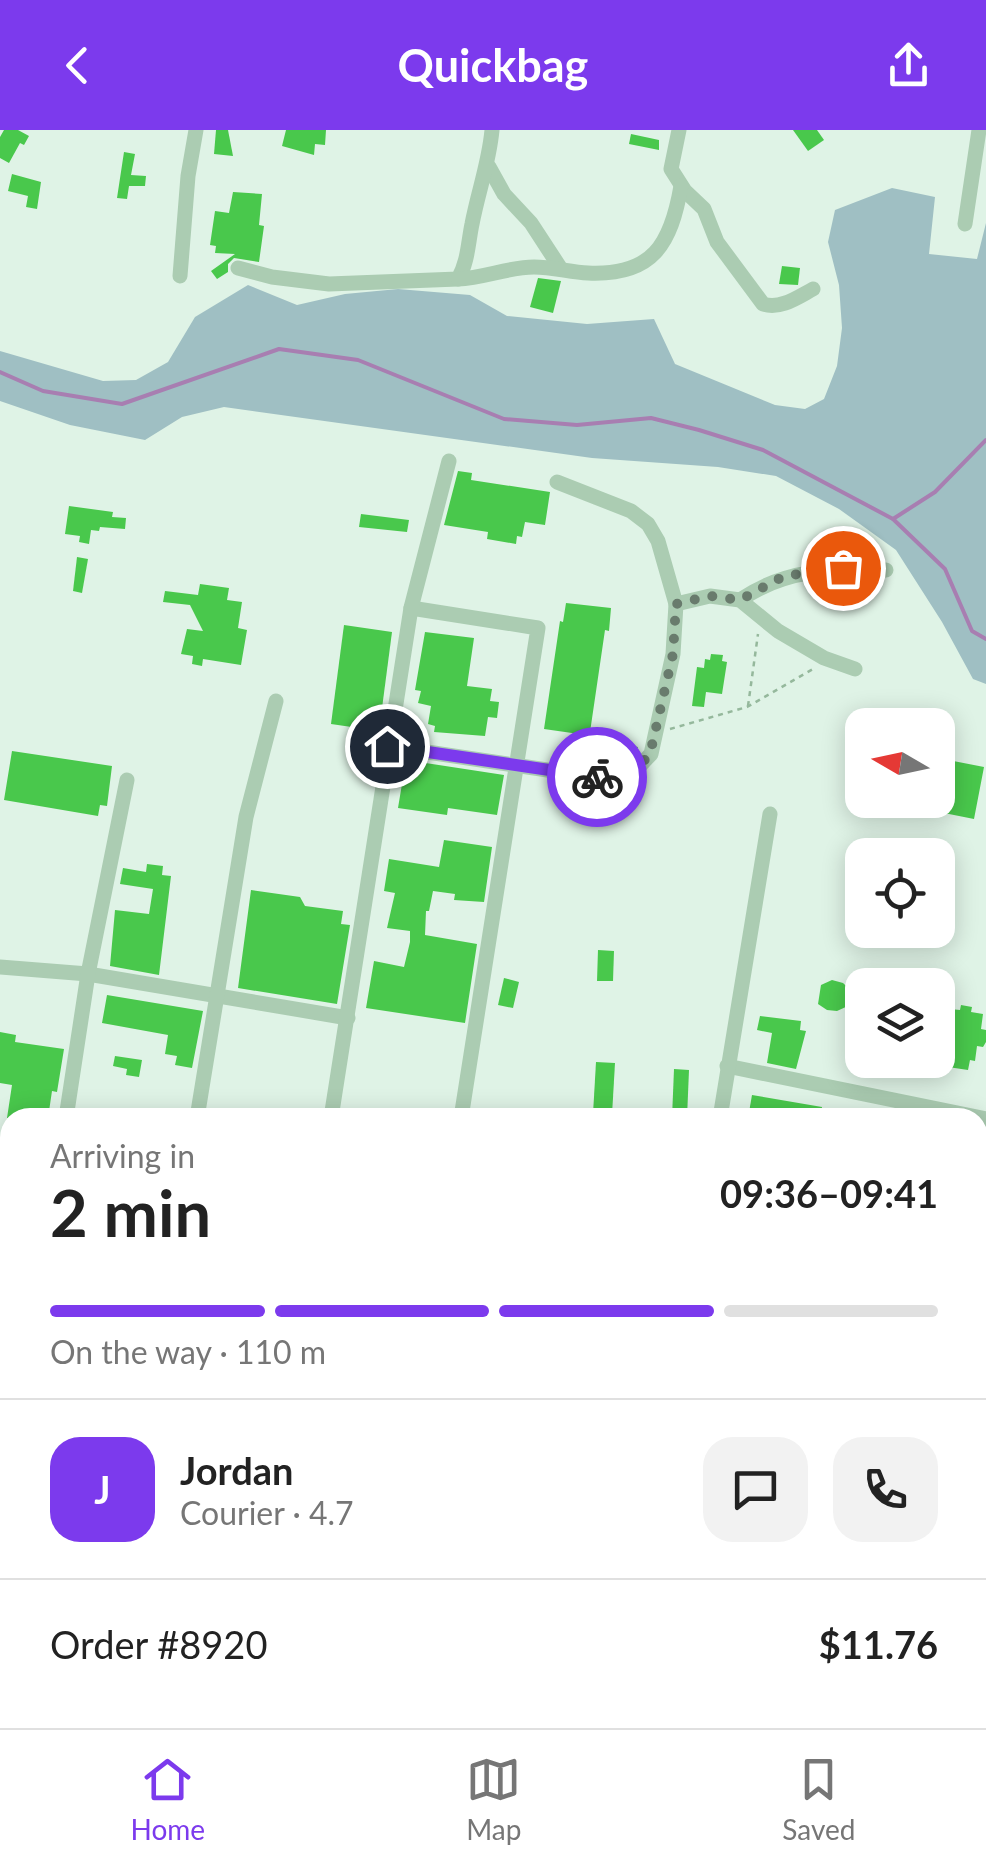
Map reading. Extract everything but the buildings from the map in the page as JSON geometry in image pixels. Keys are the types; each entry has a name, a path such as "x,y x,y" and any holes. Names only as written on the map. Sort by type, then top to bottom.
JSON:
{"street":[{"path":"180,276 196,130"},
{"path":"458,278 488,167 492,130"},
{"path":"679,130 671,169 681,186 704,208 717,242 763,304 772,307 786,303 813,289"},
{"path":"966,224 979,130"},
{"path":"488,167 504,194 532,223 561,269"},
{"path":"238,268 329,284 480,278 530,267 589,273 618,270 643,263 661,250 675,221 681,186"},
{"path":"333,1108 411,608 449,461"},
{"path":"387,746 600,778 632,774 650,754 673,654 676,604 658,541 648,524 631,511 557,482"},
{"path":"745,604 784,576 843,568 886,570"},
{"path":"676,604 710,596 745,604 778,631 825,658 854,669"},
{"path":"411,608 538,628 463,1108"},
{"path":"199,1108 246,817 276,702"},
{"path":"68,1108 88,974 127,780"},
{"path":"722,1108 770,814"},
{"path":"0,967 88,974 348,1018"},
{"path":"728,1066 925,1108"}],"path":[{"path":"745,604 758,636 748,707"},
{"path":"655,734 748,707 783,689 825,658"}],"shaded area":[{"path":"892,188 935,197 929,254 977,259 986,223 986,684 973,679 896,550 839,509 776,476 718,467 592,458 224,407 182,417 145,440 70,425 0,401 0,351 103,381 136,380 168,362 195,317 248,285 297,305 345,294 398,289 470,295 507,316 587,324 654,319 675,364 775,405 805,409 824,399 837,366 842,328 839,285 828,242 835,210"}],"waterway":[{"path":"0,372 43,391 122,404 279,349 358,360 504,419 577,425 651,418 699,430 763,450 893,519 945,569 972,631 986,639"},
{"path":"893,519 935,492 986,440"}],"way so far":[{"path":"597,777 632,774 650,754 673,654 676,604 710,596 740,600 784,576 843,568"}],"route":[{"path":"387,746 597,777"}]}
